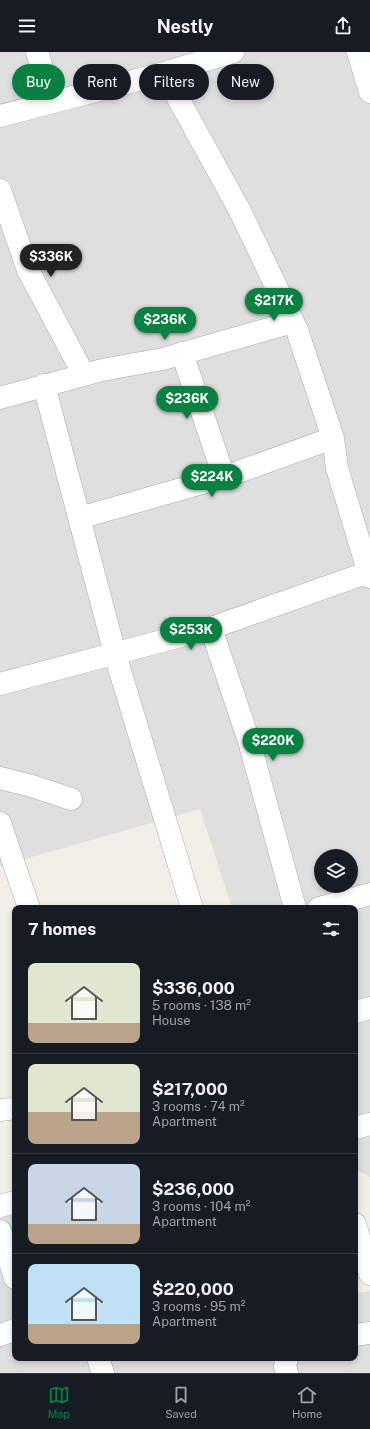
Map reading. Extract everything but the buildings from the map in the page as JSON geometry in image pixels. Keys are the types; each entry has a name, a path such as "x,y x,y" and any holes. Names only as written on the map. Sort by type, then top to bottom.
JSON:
{"street":[{"path":"36,52 53,102"},
{"path":"194,64 233,52"},
{"path":"358,52 370,92"},
{"path":"0,116 139,80"},
{"path":"0,684 211,628 369,574 337,468 333,438 293,322 239,209 179,100"},
{"path":"0,190 28,270 84,375"},
{"path":"0,398 84,375 182,353 293,322"},
{"path":"182,353 224,477"},
{"path":"44,386 115,653 191,905"},
{"path":"79,518 224,477 333,438"},
{"path":"211,628 249,741 294,905"},
{"path":"0,778 32,786 71,799"},
{"path":"0,822 5,856 28,905"},
{"path":"330,905 370,894"},
{"path":"358,1011 370,1008"},
{"path":"358,1127 370,1124"},
{"path":"0,1206 12,1203"},
{"path":"0,1231 12,1269"},
{"path":"358,1234 370,1274"},
{"path":"0,1335 12,1331"},
{"path":"358,1335 370,1333"},
{"path":"99,1361 103,1373"},
{"path":"286,1361 285,1366 287,1373"}],"shaded area":[{"path":"0,52 370,52 370,1177 358,1171 358,905 231,905 200,809 0,866"},
{"path":"12,1206 12,1361 358,1361 358,1293 370,1291 370,1373 0,1373 0,1219"}]}
